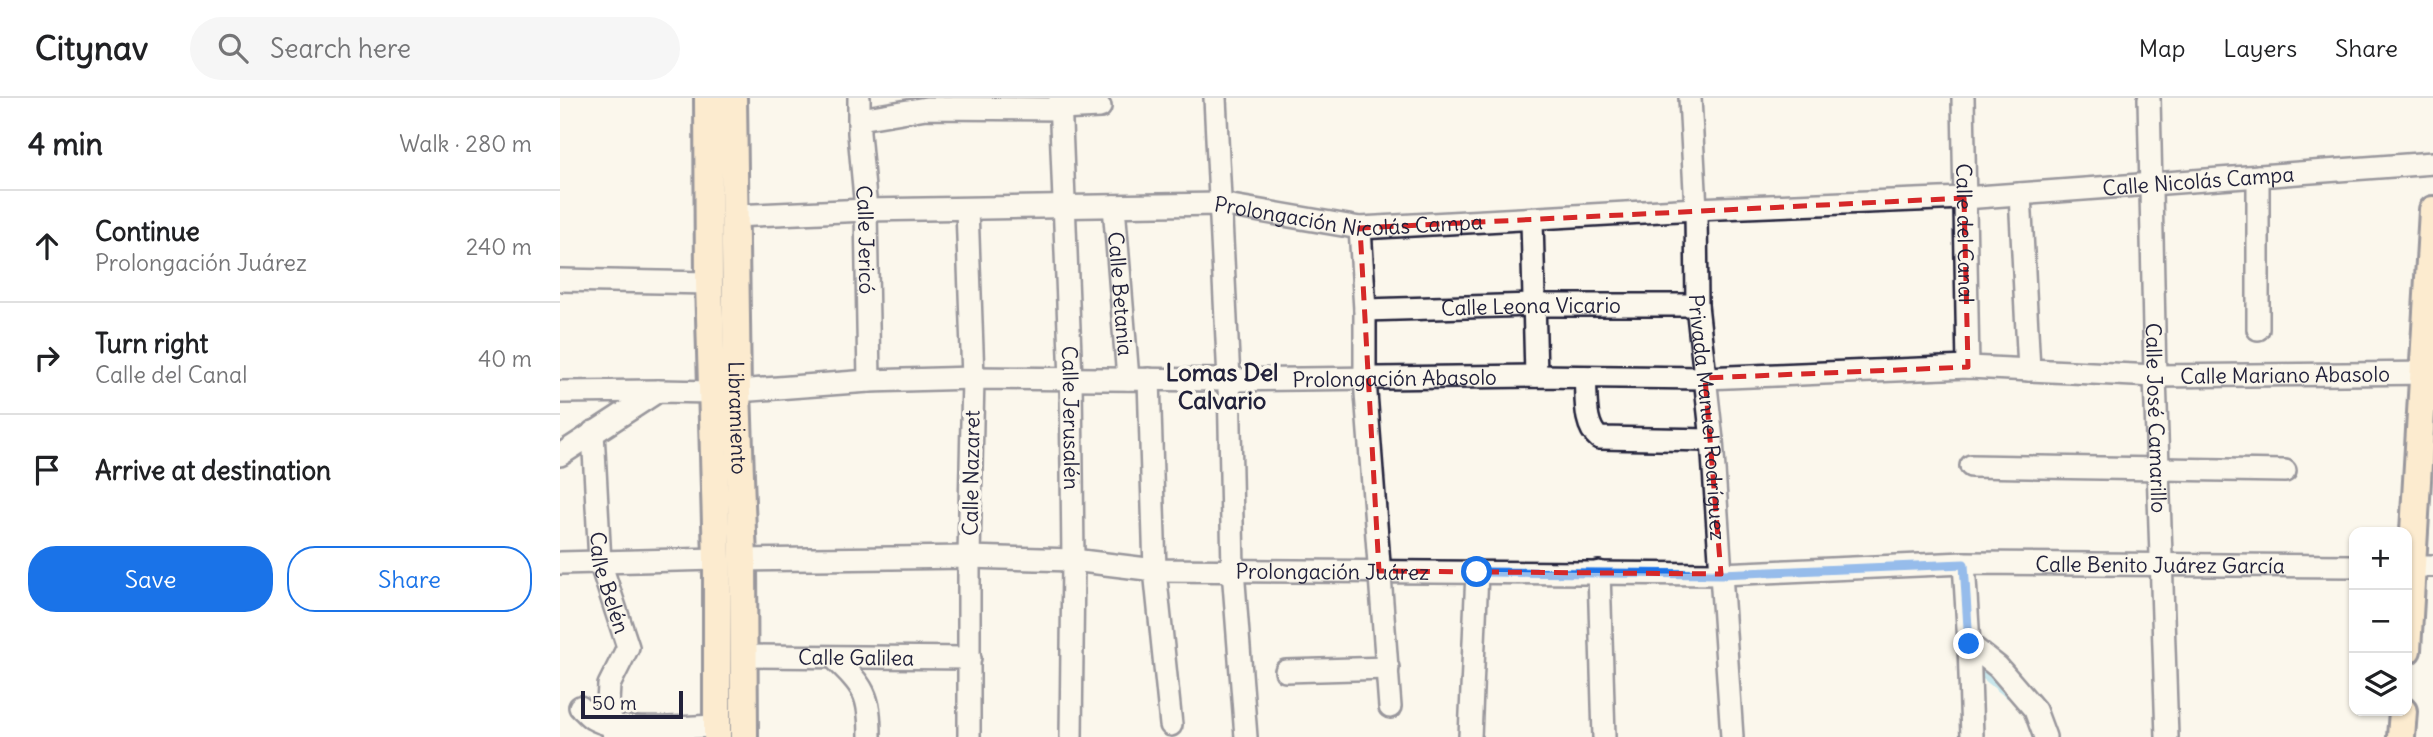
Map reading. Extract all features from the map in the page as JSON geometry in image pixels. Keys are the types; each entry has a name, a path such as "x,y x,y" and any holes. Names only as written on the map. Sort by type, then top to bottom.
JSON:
{"main road":[{"name":"Libramiento","path":"708,98 709,283 725,391"},
{"name":"Libramiento","path":"733,98 734,216 725,391 730,560 742,656 744,737"},
{"path":"2412,608 2429,373 2433,210"},
{"name":"Libramiento","path":"717,732 730,560"},
{"path":"2401,737 2403,716"}],"street":[{"path":"1215,98 1229,380 1233,570 1246,737"},
{"name":"Privada Manuel Rodríguez","path":"1690,98 1696,209 1697,305 1712,440 1732,737"},
{"name":"Calle del Canal","path":"1963,98 1968,367"},
{"name":"Calle José Camarillo","path":"2149,98 2167,737"},
{"path":"859,108 1060,104 1100,107"},
{"name":"Calle Jerusalén","path":"1060,104 1071,380 1071,737"},
{"name":"Calle Jericó","path":"859,108 866,210 869,381"},
{"name":"Calle Nicolás Campa","path":"1964,198 2433,163"},
{"path":"2258,176 2258,328"},
{"path":"2020,194 2029,370"},
{"name":"Prolongación Nicolás Campa","path":"734,216 866,210 1220,204 1360,228 1696,209 1964,198"},
{"name":"Calle Betania","path":"1114,206 1128,379"},
{"name":"Calle Nazaret","path":"967,209 973,378 969,737"},
{"path":"1532,220 1536,376"},
{"path":"1360,228 1365,310 1365,380 1390,707"},
{"path":"560,280 709,283"},
{"name":"Calle Leona Vicario","path":"1365,310 1534,305 1697,305"},
{"name":"Calle Mariano Abasolo","path":"1968,367 2155,376 2429,373"},
{"name":"Prolongación Abasolo","path":"560,392 725,391 869,381 973,378 1705,378 1968,367"},
{"path":"1585,377 1589,425 1592,433 1599,438 1712,440"},
{"path":"1149,379 1155,570 1171,725"},
{"path":"560,455 658,391"},
{"name":"Calle Belén","path":"593,432 600,562 628,647 609,685"},
{"path":"1971,466 2285,471"},
{"name":"Prolongación Juárez","path":"560,563 969,557 1073,560 1155,570 1721,574 1964,564"},
{"path":"1964,564 1972,737"},
{"name":"Calle Benito Juárez García","path":"1964,564 2349,566"},
{"path":"1470,737 1477,572"},
{"path":"1599,572 1604,737"},
{"path":"1969,644 1997,667 2035,710 2045,737"},
{"name":"Calle Galilea","path":"742,656 971,658"},
{"path":"834,658 861,684 870,710 870,737"},
{"path":"1286,671 1388,668"},
{"path":"609,685 573,710 613,731 642,728 717,732"},
{"path":"609,685 608,703 613,731"}],"highlighted area":[{"path":"1964,198 1968,367 1705,378 1721,574 1379,571 1360,228"}],"waterway":[{"path":"1983,670 2009,691"}],"district":[{"name":"Lomas Del Calvario","path":"1222,386"}],"route":[{"path":"1477,572 1721,574 1964,564 1969,644"}]}
